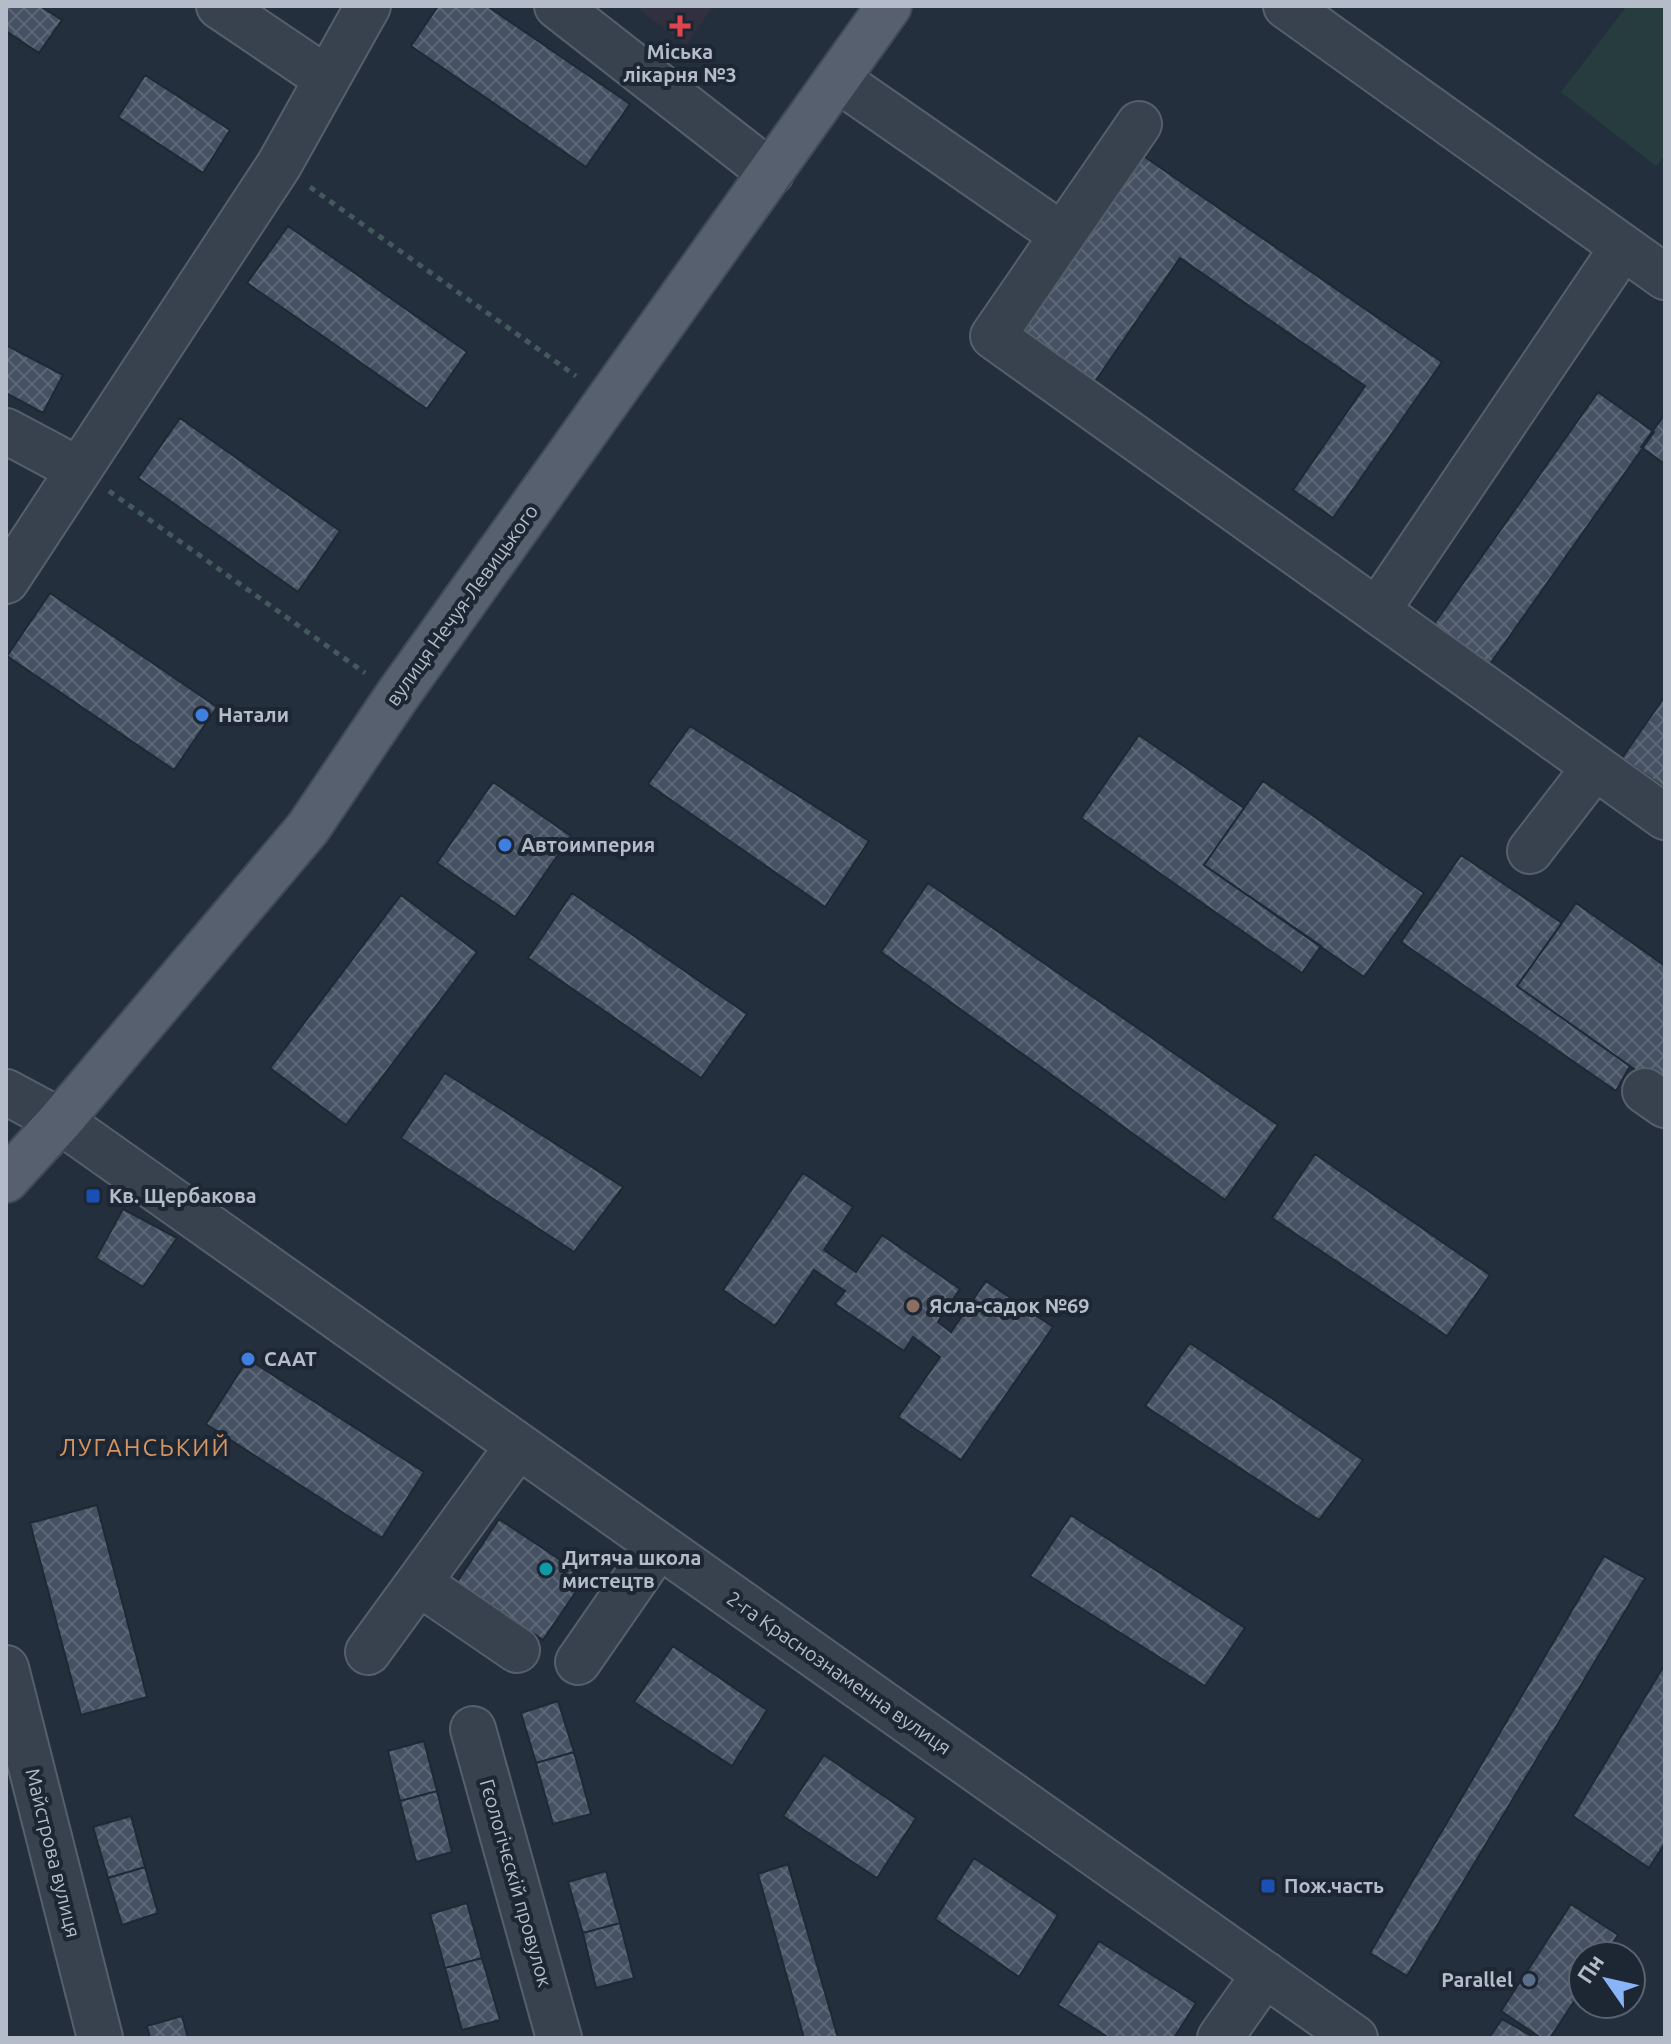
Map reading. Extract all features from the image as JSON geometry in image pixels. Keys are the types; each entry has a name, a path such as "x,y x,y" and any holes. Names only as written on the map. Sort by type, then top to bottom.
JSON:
{"main road":[{"name":"вулиця Нечуя-Левицького","path":"6,1180 60,1121 308,828 397,696 889,6"}],"street":[{"path":"219,6 327,79"},
{"path":"6,581 279,165 368,6"},
{"path":"557,6 771,173"},
{"path":"1286,6 1665,277"},
{"path":"837,79 1062,235"},
{"path":"1139,124 993,336 1665,817"},
{"path":"1377,611 1623,247"},
{"path":"6,431 79,470"},
{"path":"1530,851 1595,767"},
{"name":"2-га Краснознаменна вулиця","path":"6,1092 60,1121 1355,2038"},
{"path":"368,1652 518,1446"},
{"path":"578,1662 659,1545"},
{"path":"419,1583 517,1650"},
{"name":"Майстрова вулиця","path":"6,1668 22,1800 100,2038"},
{"name":"Гєологічєскій провулок","path":"473,1729 559,2038"},
{"path":"1220,2038 1265,1974"}],"path":[{"path":"279,165 610,399"},
{"path":"79,470 397,696"}],"shaded area":[{"name":"Міська лікарня №3","path":"635,6 713,6 686,45"}],"green space":[{"path":"1627,6 1665,6 1665,154 1656,166 1561,92"}],"building":[{"path":"6,6 40,6 62,20 39,53 6,31"},
{"path":"438,6 487,6 630,104 586,167 411,46"},
{"path":"145,75 230,130 203,173 118,117"},
{"path":"1142,155 1442,362 1333,518 1293,490 1365,386 1180,258 1094,383 1019,332"},
{"path":"288,226 467,352 427,409 247,283"},
{"path":"6,345 63,375 43,413 6,393"},
{"path":"1598,392 1654,432 1490,664 1434,624"},
{"path":"1665,414 1665,464 1641,447"},
{"path":"180,418 340,531 298,592 138,478"},
{"path":"50,593 217,707 174,770 7,656"},
{"path":"1665,696 1665,788 1622,758"},
{"path":"690,726 869,841 825,907 648,784"},
{"path":"1139,735 1244,808 1204,865 1321,946 1302,973 1081,818"},
{"path":"1263,781 1424,893 1364,977 1204,865"},
{"path":"493,782 571,836 515,917 437,863"},
{"path":"1461,855 1562,923 1517,986 1630,1066 1616,1091 1401,942"},
{"path":"928,883 1278,1125 1225,1200 881,952"},
{"path":"572,893 747,1014 701,1078 528,958"},
{"path":"401,895 477,952 346,1125 270,1068"},
{"path":"1576,903 1665,966 1665,1091 1517,986"},
{"path":"445,1073 623,1187 574,1252 401,1138"},
{"path":"1315,1154 1490,1275 1447,1336 1272,1218"},
{"path":"803,1173 853,1207 824,1250 856,1272 882,1235 960,1289 938,1322 951,1332 986,1281 1053,1327 961,1460 898,1417 940,1357 913,1337 904,1351 835,1304 845,1291 814,1270 775,1326 723,1290"},
{"path":"123,1209 177,1238 143,1287 96,1258"},
{"path":"1190,1343 1363,1460 1319,1520 1145,1406"},
{"path":"248,1359 424,1472 382,1538 206,1424"},
{"path":"97,1505 147,1697 81,1715 30,1523"},
{"path":"1071,1515 1245,1628 1205,1686 1030,1576"},
{"path":"499,1519 586,1577 543,1640 457,1582"},
{"path":"1604,1556 1645,1578 1407,1976 1370,1953"},
{"path":"673,1646 767,1710 732,1766 634,1702"},
{"path":"1665,1664 1665,1843 1649,1868 1573,1816"},
{"path":"558,1701 574,1752 536,1763 521,1713"},
{"path":"424,1741 437,1791 400,1801 388,1751"},
{"path":"574,1752 591,1814 553,1824 536,1763"},
{"path":"824,1755 916,1818 877,1878 783,1816"},
{"path":"437,1791 452,1852 416,1862 400,1801"},
{"path":"131,1816 145,1867 108,1878 93,1827"},
{"path":"974,1858 1058,1915 1019,1977 935,1919"},
{"path":"788,1864 838,2038 804,2038 758,1874"},
{"path":"145,1867 158,1913 122,1925 108,1878"},
{"path":"606,1871 620,1923 583,1933 568,1882"},
{"path":"467,1903 482,1958 445,1968 430,1914"},
{"path":"1571,1904 1618,1935 1615,1940 1567,1940 1567,2012 1550,2038 1541,2038 1501,2011"},
{"path":"620,1923 634,1978 596,1988 583,1933"},
{"path":"1099,1941 1196,2003 1174,2038 1109,2038 1058,2005"},
{"path":"482,1958 500,2020 462,2030 445,1968"},
{"path":"182,2016 188,2038 150,2038 147,2026"},
{"path":"1502,2019 1535,2038 1489,2038"}],"place":[{"name":"Міська лікарня №3","path":"680,26"},
{"name":"Натали","path":"202,715"},
{"name":"Автоимперия","path":"505,845"},
{"name":"Кв. Щербакова","path":"93,1196"},
{"name":"Ясла-садок №69","path":"913,1306"},
{"name":"СААТ","path":"248,1359"},
{"name":"Дитяча школа мистецтв","path":"546,1569"},
{"name":"Пож.часть","path":"1268,1886"},
{"name":"Parallel","path":"1529,1980"}],"district":[{"name":"ЛУГАНСЬКИЙ","path":"145,1448"}]}
